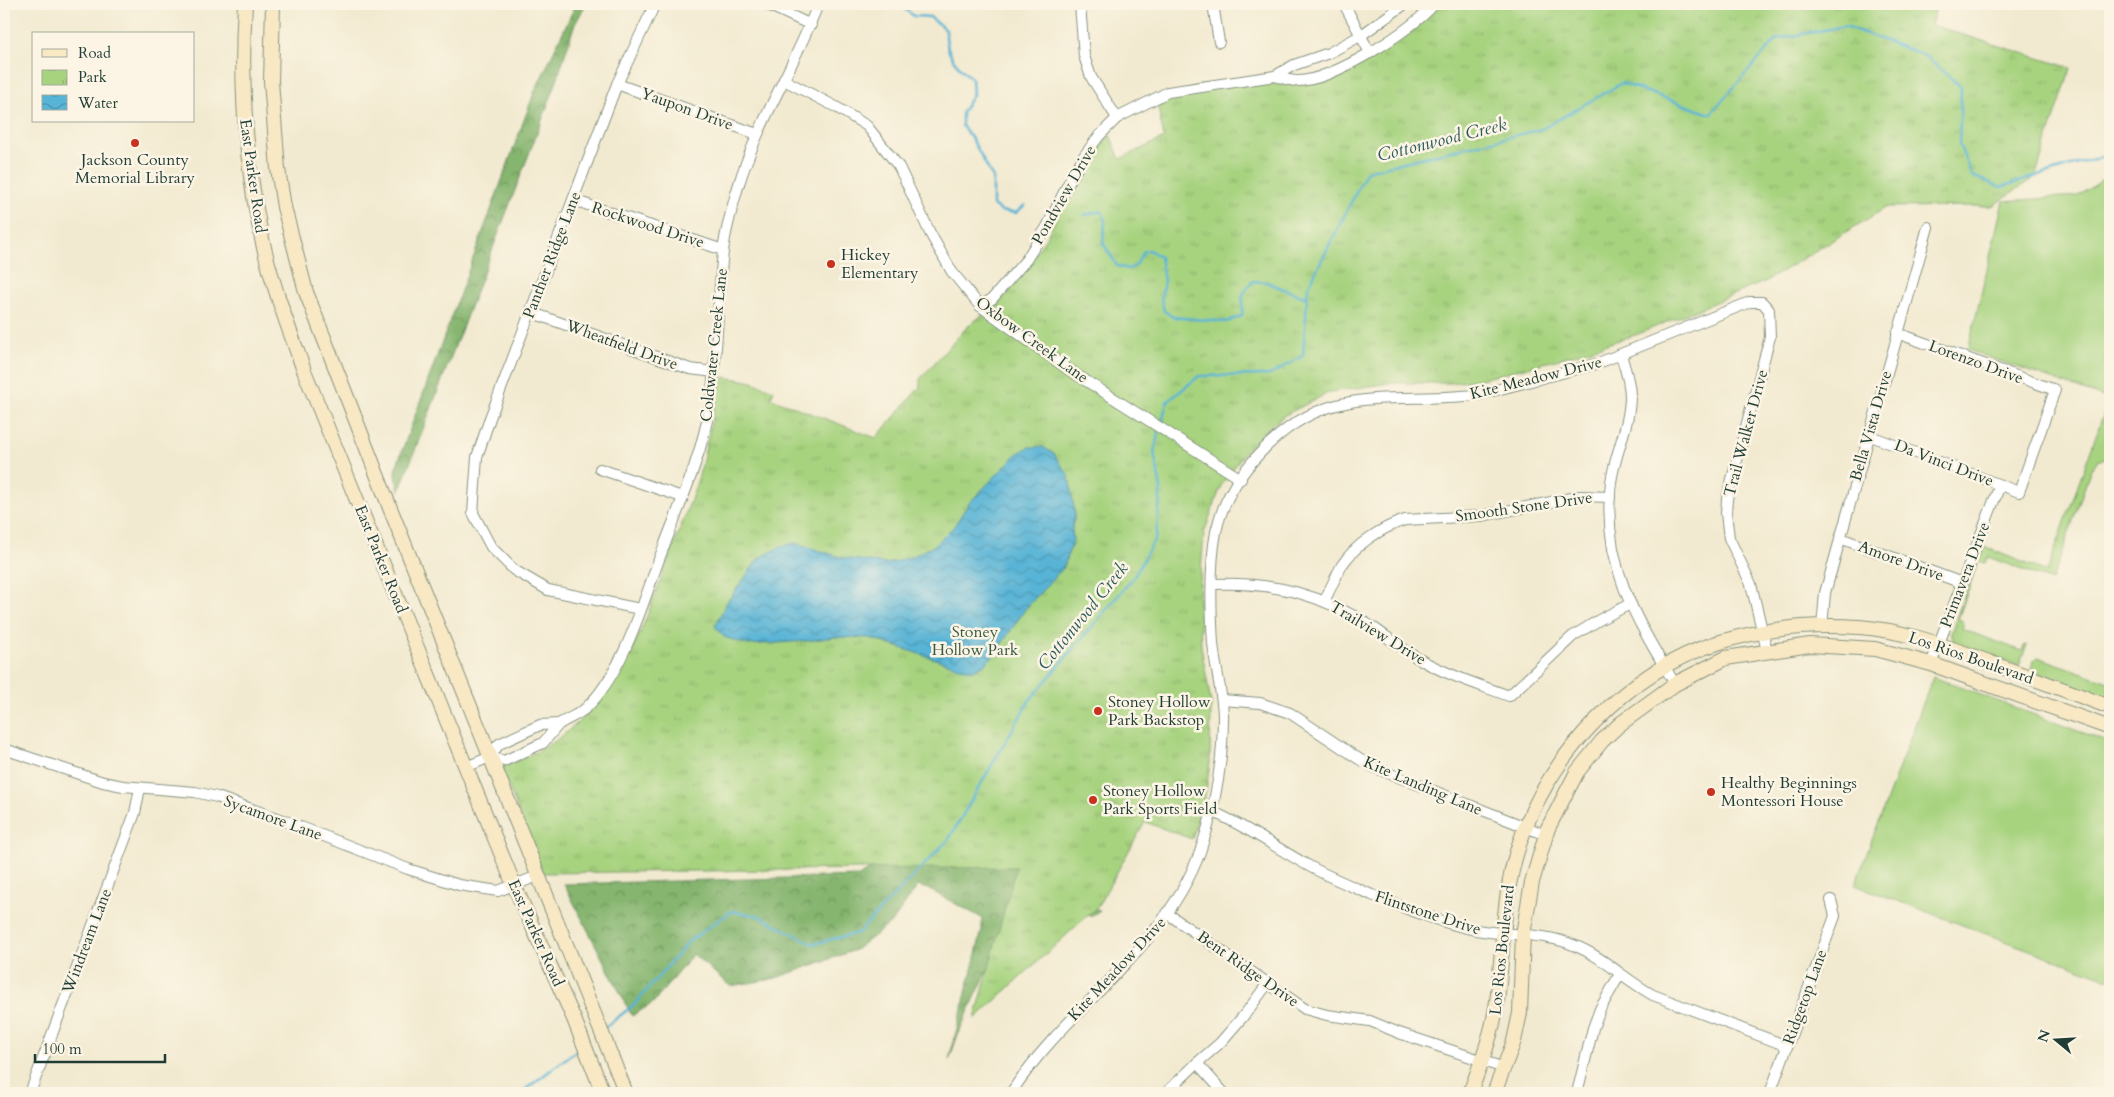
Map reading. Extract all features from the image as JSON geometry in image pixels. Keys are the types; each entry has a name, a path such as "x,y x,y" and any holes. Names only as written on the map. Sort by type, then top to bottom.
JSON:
{"main road":[{"name":"East Parker Road","path":"245,4 242,52 245,129 250,177 262,239 281,308 514,885 574,1020 602,1093"},
{"name":"East Parker Road","path":"273,4 272,108 278,169 289,228 313,313 626,1093"},
{"name":"Los Rios Boulevard","path":"1470,1093 1493,1027 1510,876 1532,812 1548,782 1567,754 1593,723 1631,688 1664,666 1716,643 1763,632 1822,627 1861,627 1938,644 2110,707"},
{"name":"Los Rios Boulevard","path":"1494,1093 1514,1041 1520,1013 1523,934 1532,882 1546,834 1577,772 1602,741 1620,724 1675,684 1726,658 1810,644 1875,649 1931,664 2110,728"}],"street":[{"name":"Panther Ridge Lane","path":"640,609 548,590 514,570 491,547 473,513 477,456 490,418 617,84 655,4"},
{"path":"766,4 810,25"},
{"name":"Coldwater Creek Lane","path":"490,757 504,761 536,747 543,743 559,724 585,709 604,684 628,645 704,434 714,372 723,250 738,187 757,134 810,25 818,4"},
{"path":"1080,4 1084,56 1091,78 1117,118"},
{"path":"1213,4 1219,42"},
{"path":"1344,4 1370,53"},
{"name":"Pondview Drive","path":"1275,76 1294,65 1329,53 1360,36 1405,4"},
{"name":"Pondview Drive","path":"980,306 992,298 1026,260 1047,227 1084,156 1099,136 1117,118 1168,92 1275,76 1298,81 1328,74 1349,66 1370,53 1403,30 1434,4"},
{"name":"Oxbow Creek Lane","path":"784,80 836,107 867,126 899,167 930,233 952,272 980,306 1069,370 1241,479"},
{"name":"Yaupon Drive","path":"617,84 757,134"},
{"name":"Rockwood Drive","path":"573,200 723,250"},
{"name":"Bella Vista Drive","path":"1822,627 1825,593 1928,227"},
{"name":"Kite Meadow Drive","path":"1012,1093 1056,1034 1127,963 1168,914 1198,855 1213,812 1222,759 1222,700 1213,643 1213,561 1216,530 1227,501 1252,461 1277,437 1304,418 1330,407 1373,398 1448,398 1481,394 1596,364 1750,302 1762,302"},
{"name":"Trail Walker Drive","path":"1762,302 1769,310 1770,337 1727,498 1726,513 1729,538 1751,584 1767,652"},
{"name":"Wheatfield Drive","path":"530,312 690,369 714,372"},
{"name":"Lorenzo Drive","path":"1897,333 2055,390 2019,492"},
{"path":"1621,355 1629,385 1630,406 1615,460 1610,497 1610,526 1614,552 1623,589 1675,684"},
{"name":"Da Vinci Drive","path":"1868,435 2019,492"},
{"path":"600,469 682,497"},
{"name":"Primavera Drive","path":"1931,664 2000,485"},
{"name":"Smooth Stone Drive","path":"1325,600 1343,565 1355,551 1394,523 1405,520 1481,516 1581,496 1610,497"},
{"name":"Amore Drive","path":"1840,538 1962,583"},
{"name":"Trailview Drive","path":"1213,584 1238,583 1272,586 1325,600 1375,629 1422,661 1509,696 1573,636 1630,604"},
{"name":"Kite Landing Lane","path":"1222,700 1260,703 1290,713 1359,759 1378,769 1526,828 1546,834"},
{"name":"Coldwater Creek Lane","path":"466,767 490,757 499,744 540,725 559,724"},
{"name":"Sycamore Lane","path":"4,749 84,777 113,784 195,792 217,797 283,820 408,869 458,884 493,891 538,876"},
{"name":"Windream Lane","path":"30,1093 135,813 140,788"},
{"name":"Flintstone Drive","path":"1213,812 1242,825 1310,866 1370,894 1457,926 1502,934 1523,934 1550,938 1573,945 1598,956 1620,974 1653,995 1787,1046"},
{"name":"Ridgetop Lane","path":"1770,1093 1835,916 1831,900"},
{"name":"Bent Ridge Drive","path":"1168,914 1305,1008 1327,1015 1370,1021 1399,1033 1504,1068"},
{"path":"1577,1093 1593,1028 1600,1009 1620,974"},
{"path":"1166,1093 1220,1043 1246,1013 1268,982"},
{"path":"1197,1063 1224,1093"}],"green space":[{"path":"576,4 586,4 574,26 554,89 399,492 395,470 534,93"},
{"name":"Stoney Hollow Park","path":"1448,4 1937,4 1931,25 2071,68 2035,177 1992,206 1887,207 1766,281 1638,334 1563,358 1481,379 1451,383 1391,383 1330,392 1285,415 1265,431 1244,453 1221,486 1204,533 1199,596 1201,646 1211,703 1210,763 1206,791 1192,839 1145,822 1098,906 975,1019 1016,867 543,873 501,768 549,745 573,727 610,687 624,666 646,618 694,490 724,377 749,381 774,390 771,398 876,438 920,387 920,379 966,328 997,303 1026,268 1047,236 1085,165 1110,135 1120,159 1164,138 1157,102 1197,87 1211,84 1283,84 1325,79 1358,66 1380,53 1423,18"},
{"path":"2110,174 2110,459 2098,460 2091,469 2052,581 1988,557 1985,563 1978,562 1958,619 1964,622 1962,629 2022,651 2024,646 2027,645 2019,666 1954,642 1951,633 1982,546 2047,572 2109,399 1968,350 2003,201 2078,196"},
{"path":"2038,657 2108,682 2110,684 2109,696 2106,698 2031,670 2033,660"},
{"path":"1933,677 2110,743 2110,980 1855,885"},
{"path":"885,858 998,858 1100,911 1090,916 1040,898 1006,931 958,1034 949,1060 982,930 982,918 928,889 918,886 892,922 855,950 773,979 730,986 693,954 653,1003 632,1016 564,884 860,876"}],"water":[{"path":"1029,447 1043,447 1054,454 1069,476 1075,514 1072,528 1073,541 1063,568 1026,608 995,654 985,664 972,671 870,638 835,637 748,645 724,637 715,626 727,602 759,558 782,546 795,543 844,558 887,564 911,557 935,545 954,526 969,503 1018,453"}],"waterway":[{"path":"898,4 914,16 930,17 946,30 947,46 952,58 972,79 973,95 962,112 962,126 972,139 993,178 993,205 1001,211 1016,213 1025,205"},
{"name":"Cottonwood Creek","path":"1161,426 1167,402 1199,376 1270,375 1303,356 1308,287 1367,171 1542,129 1622,83 1710,114 1777,39 1845,26 1924,55 1961,87 1959,144 1972,176 2001,187 2104,156 2110,151"},
{"path":"1084,215 1102,211 1105,222 1103,243 1117,266 1129,269 1136,265 1144,251 1149,250 1160,257 1164,281 1161,298 1164,311 1173,317 1226,322 1242,316 1243,294 1253,281 1266,282 1307,298"},
{"name":"Cottonwood Creek","path":"604,1028 635,1004 689,941 732,911 759,916 813,944 858,933 949,839 1029,701 1133,578 1156,537 1161,489 1154,452 1159,431"},
{"name":"Cottonwood Creek","path":"515,1093 522,1092 581,1047"}],"place":[{"name":"Jackson County Memorial Library","path":"135,143"},
{"name":"Hickey Elementary","path":"831,264"},
{"name":"Stoney Hollow Park Backstop","path":"1098,711"},
{"name":"Healthy Beginnings Montessori House","path":"1711,792"},
{"name":"Stoney Hollow Park Sports Field","path":"1093,800"}]}
